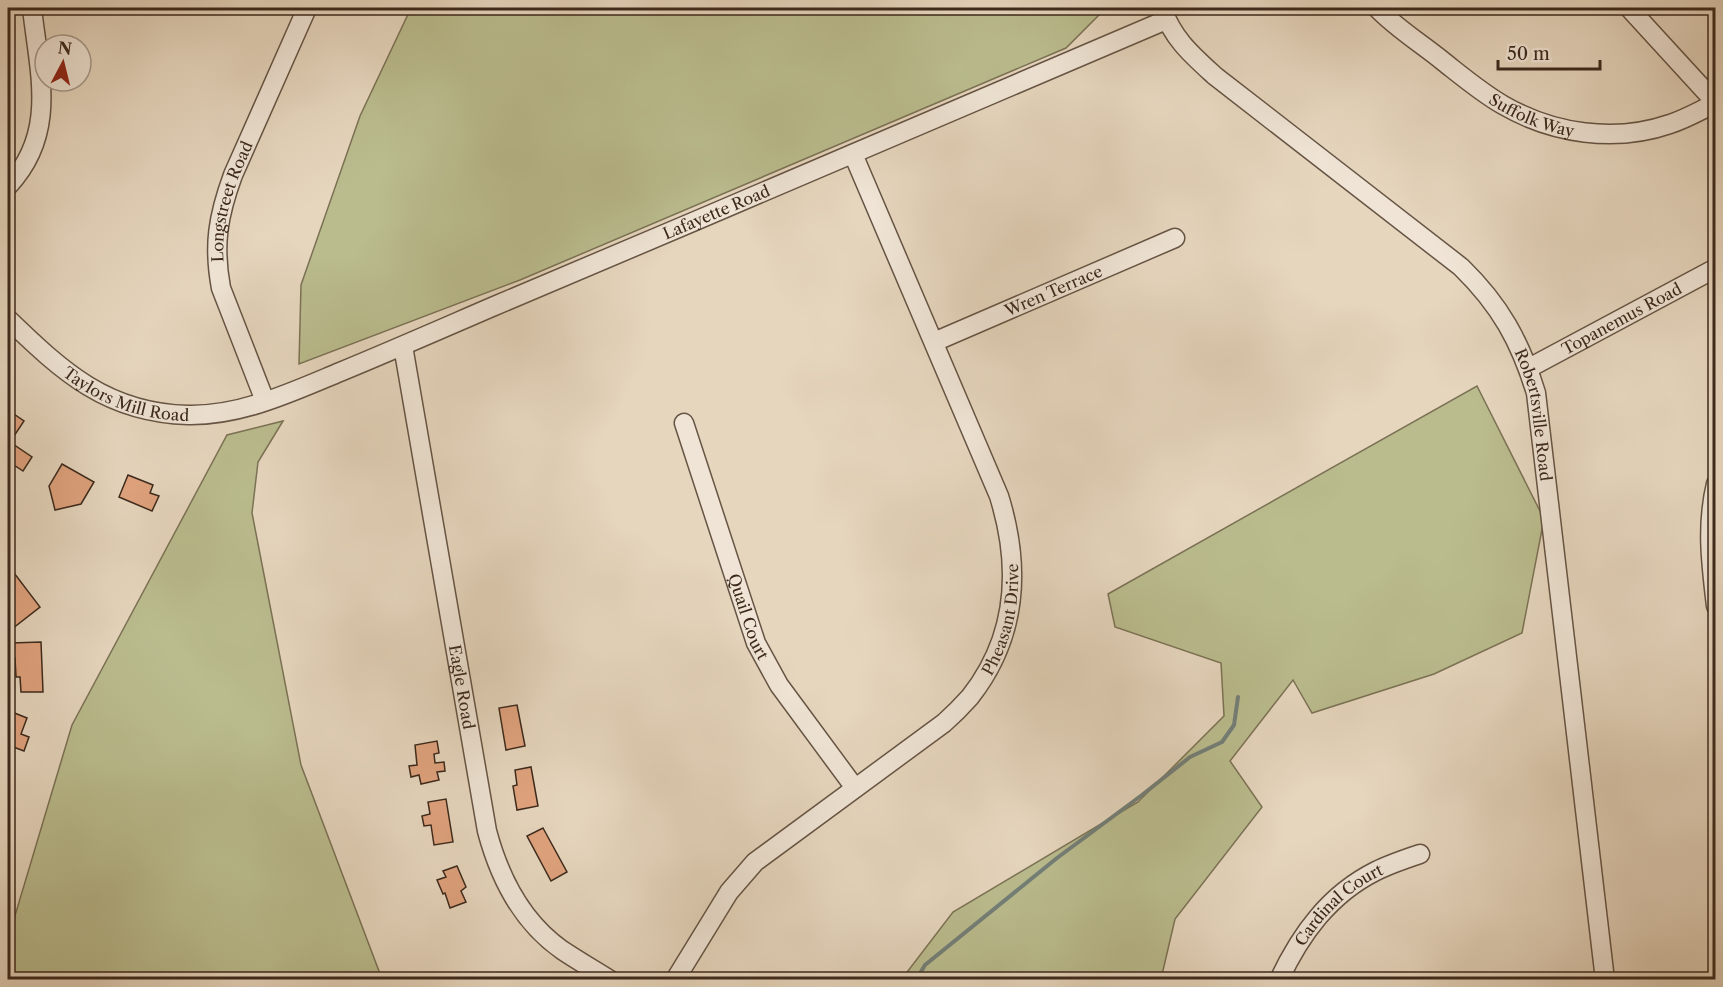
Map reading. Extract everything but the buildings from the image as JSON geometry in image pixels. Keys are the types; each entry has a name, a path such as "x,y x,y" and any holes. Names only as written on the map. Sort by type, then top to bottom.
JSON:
{"street":[{"path":"8,186 22,170 35,144 42,113 32,8"},
{"name":"Longstreet Road","path":"265,401 226,306 218,270 217,234 223,203 233,175 307,8"},
{"name":"Suffolk Way","path":"1377,8 1483,92 1525,117 1546,125 1576,132 1599,134 1648,130 1681,120 1716,103"},
{"path":"1629,8 1716,103"},
{"name":"Lafayette Road","path":"265,401 403,346 853,154 1164,14"},
{"name":"Robertsville Road","path":"1164,14 1184,48 1215,76 1461,267 1502,314 1515,336 1528,368 1538,405 1605,980"},
{"name":"Pheasant Drive","path":"675,980 729,892 755,862 944,723 968,699 986,672 1000,644 1008,616 1013,570 1007,522 999,496 853,154"},
{"name":"Wren Terrace","path":"934,342 1175,238"},
{"name":"Topanemus Road","path":"1528,368 1716,268"},
{"name":"Taylors Mill Road","path":"8,319 70,375 89,388 121,403 165,413 200,415 224,413 265,401"},
{"name":"Eagle Road","path":"403,346 487,831 493,854 510,890 534,923 561,949 610,980"},
{"name":"Quail Court","path":"684,423 756,643 779,685 855,788"},
{"path":"1716,484 1711,506 1709,536 1716,606"},
{"name":"Cardinal Court","path":"1279,980 1297,944 1332,901 1361,879 1379,869 1420,854"}],"green space":[{"path":"411,8 1106,8 1066,48 520,280 299,364 301,285 360,116"},
{"path":"1477,386 1544,519 1522,633 1434,674 1312,713 1293,680 1230,761 1262,807 1175,919 1161,979 901,980 953,912 1138,802 1224,716 1221,663 1115,627 1108,594"},
{"path":"283,421 258,462 252,513 301,765 382,979 8,979 8,939 72,725 227,435"}],"waterway":[{"path":"916,980 925,965 1057,858 1190,757 1222,742 1234,725 1238,697"}]}
